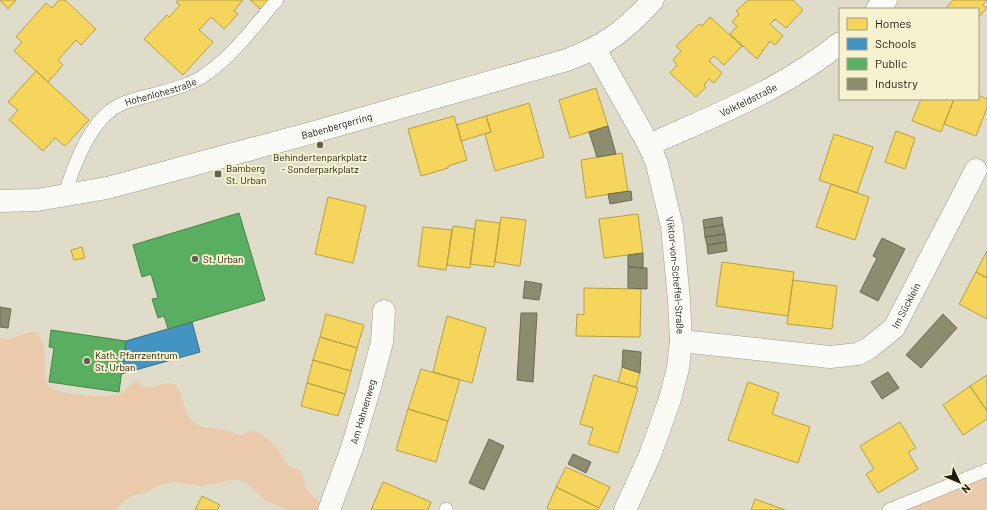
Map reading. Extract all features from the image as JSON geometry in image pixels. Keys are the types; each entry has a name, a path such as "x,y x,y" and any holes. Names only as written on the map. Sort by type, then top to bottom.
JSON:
{"street":[{"name":"Babenbergerring","path":"0,201 38,200 107,188 318,131 567,60 595,49 618,34 653,0"},
{"path":"878,8 886,0"},
{"name":"Volkfeldstraße","path":"649,145 758,96 822,57 839,44"},
{"name":"Viktor-von-Scheffel-Straße","path":"595,49 649,145 657,164 672,228 681,341 678,368 670,399 650,455 625,510"},
{"name":"Im Sücklein","path":"681,341 830,357 858,354 869,348 894,328 976,170"},
{"name":"Am Hahnenweg","path":"329,510 352,448 370,387 382,342 384,311"}],"lane":[{"name":"Hohenlohestraße","path":"65,196 68,183 83,149 95,128 110,111 121,104 189,84 206,75 224,60 277,0"},
{"path":"889,510 987,470"}],"shaded area":[{"path":"34,331 39,336 44,347 45,379 51,389 75,394 105,396 120,394 132,383 137,381 145,387 168,383 173,384 181,393 187,414 196,424 240,435 252,430 258,432 269,440 279,450 290,467 301,471 307,490 320,503 322,510 288,510 266,501 247,483 236,479 203,486 175,482 161,484 149,491 132,496 123,502 116,510 0,510 0,338 8,339"},
{"path":"987,474 987,510 899,510"}],"building: Homes":[{"path":"0,0 16,0 8,9"},
{"path":"59,0 65,0 96,29 81,45 76,40 58,60 63,65 48,82 14,51 22,42 16,37 46,3 52,8"},
{"path":"178,0 243,0 234,11 238,14 224,29 211,17 199,30 213,42 183,75 144,39 167,15 169,17 180,5 176,2"},
{"path":"250,0 269,0 260,9"},
{"path":"748,0 793,0 803,10 786,28 775,19 770,24 783,36 775,45 770,41 757,59 730,34 737,26 732,22 739,14 736,11"},
{"path":"953,0 987,0 983,5 987,8 979,17 979,8 946,8"},
{"path":"710,17 742,46 724,65 714,56 709,61 722,73 714,83 709,79 704,85 706,87 696,97 670,73 677,65 673,60 681,51 676,46 699,24 702,26"},
{"path":"36,71 89,120 65,146 55,138 43,151 9,120 18,110 8,102"},
{"path":"596,88 608,126 570,138 559,100"},
{"path":"979,95 987,99 987,108 976,136 944,124 954,100 979,100"},
{"path":"921,100 954,100 941,132 912,121"},
{"path":"529,103 544,157 495,171 485,134 491,132 486,116"},
{"path":"454,116 467,160 448,166 448,168 421,176 408,129"},
{"path":"486,116 491,132 461,141 457,125"},
{"path":"896,131 915,138 905,169 885,162"},
{"path":"834,134 873,147 857,193 819,180"},
{"path":"622,153 628,191 586,198 581,160"},
{"path":"831,184 869,197 855,240 816,227"},
{"path":"328,197 366,206 353,263 315,254"},
{"path":"638,214 643,253 604,258 599,219"},
{"path":"501,217 526,220 520,266 495,262"},
{"path":"476,220 500,223 494,267 470,264"},
{"path":"453,226 475,229 470,268 447,265"},
{"path":"423,227 452,230 446,270 418,266"},
{"path":"82,247 85,258 74,260 71,250"},
{"path":"987,251 987,278 976,272"},
{"path":"722,262 794,272 788,316 716,306"},
{"path":"976,272 987,278 987,319 959,304"},
{"path":"793,280 837,286 832,329 787,324"},
{"path":"584,288 641,289 640,337 576,336 577,314 584,315"},
{"path":"326,314 364,325 357,348 320,337"},
{"path":"447,316 486,328 472,383 433,372"},
{"path":"320,337 357,348 351,371 313,360"},
{"path":"313,360 351,371 345,394 307,383"},
{"path":"622,367 640,373 636,387 618,382"},
{"path":"421,369 460,380 448,421 408,409"},
{"path":"594,375 638,388 618,453 588,444 593,428 580,424"},
{"path":"987,375 987,411 970,386"},
{"path":"748,382 779,393 772,414 810,427 798,463 728,440"},
{"path":"307,383 345,394 338,416 301,406"},
{"path":"970,386 987,411 987,419 963,435 943,405"},
{"path":"408,409 448,421 436,462 396,450"},
{"path":"900,422 916,448 908,452 918,469 878,493 866,474 874,469 860,446"},
{"path":"566,467 610,487 599,508 556,487"},
{"path":"383,482 431,502 428,510 371,510"},
{"path":"556,487 599,508 598,510 550,510 547,508"},
{"path":"202,496 220,505 217,510 195,510"},
{"path":"755,499 785,510 751,510"}],"building: Schools":[{"path":"192,322 200,352 121,374 126,341"}],"building: Public":[{"name":"St. Urban","path":"239,213 265,300 168,329 164,316 158,318 152,299 158,298 151,274 142,277 133,245"},
{"name":"Kath. Pfarrzentrum St. Urban","path":"51,330 126,341 119,392 49,382 54,348 49,347"}],"building: Industry":[{"path":"608,126 616,154 597,157 589,132"},
{"path":"631,191 632,200 610,204 608,194"},
{"path":"722,217 723,225 704,228 703,220"},
{"path":"723,225 725,234 705,237 704,228"},
{"path":"725,234 726,242 707,245 705,237"},
{"path":"882,238 905,249 878,301 860,292 877,258 873,256"},
{"path":"726,242 727,251 708,254 707,245"},
{"path":"643,253 643,268 628,267 628,255"},
{"path":"628,267 647,268 647,289 628,288"},
{"path":"525,281 542,284 539,300 523,298"},
{"path":"0,307 11,309 8,328 0,327"},
{"path":"521,313 537,313 533,382 517,380"},
{"path":"943,314 957,328 921,368 906,355"},
{"path":"623,350 641,352 640,373 622,367"},
{"path":"888,372 899,388 882,399 871,382"},
{"path":"489,439 504,446 484,490 469,483"},
{"path":"573,454 591,462 586,473 568,464"}],"place":[{"name":"Behindertenparkplatz - Sonderparkplatz","path":"320,145"},
{"name":"Bamberg St. Urban","path":"218,174"},
{"name":"St. Urban","path":"195,259"},
{"name":"Kath. Pfarrzentrum St. Urban","path":"87,361"}]}
